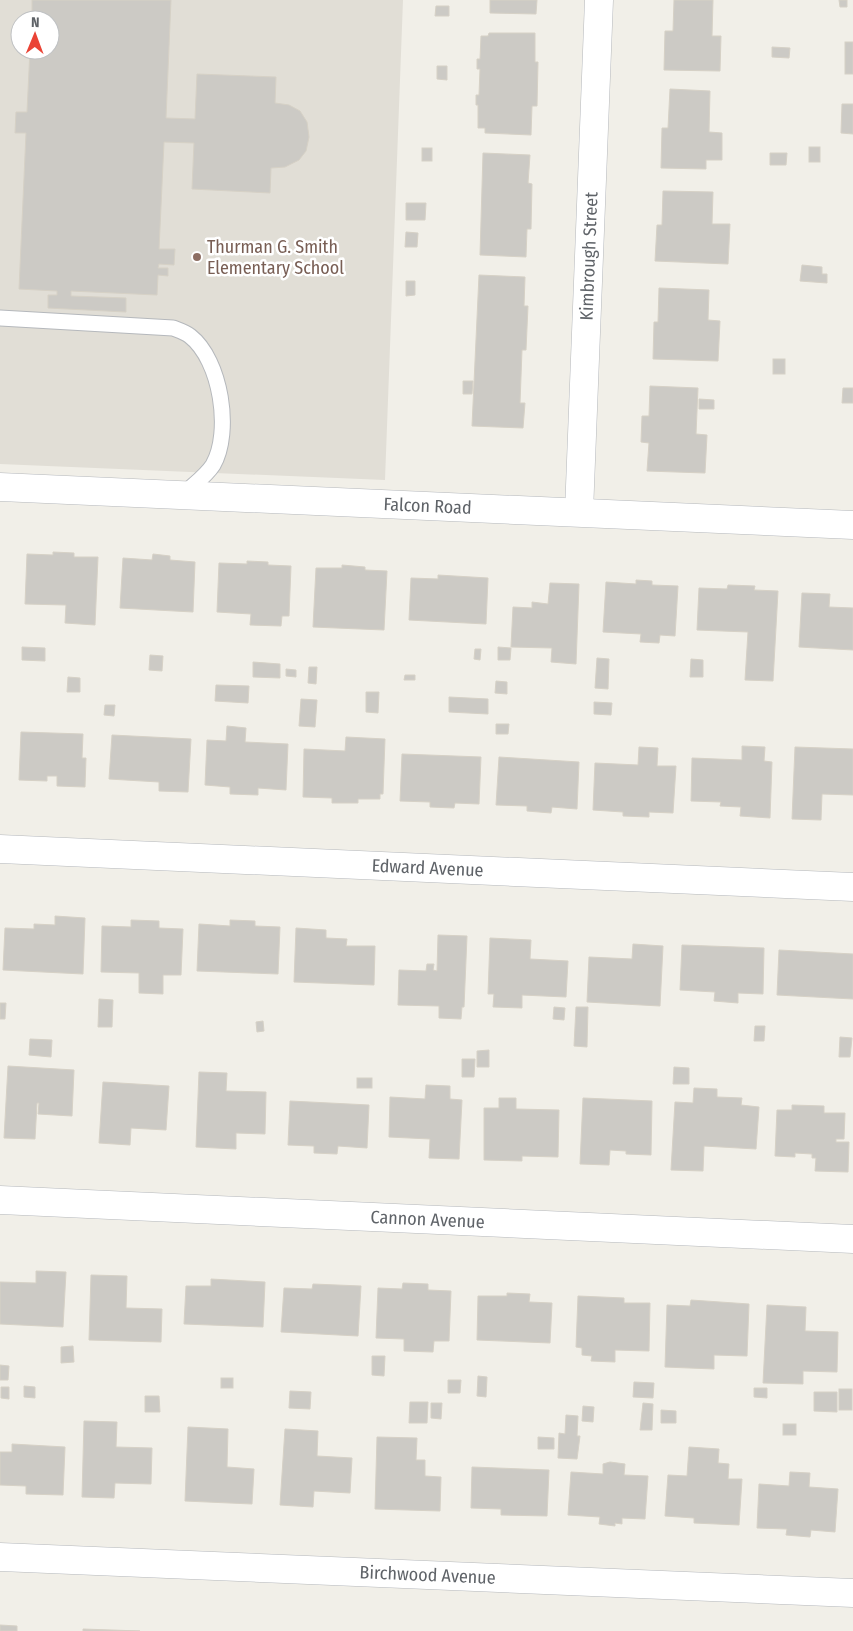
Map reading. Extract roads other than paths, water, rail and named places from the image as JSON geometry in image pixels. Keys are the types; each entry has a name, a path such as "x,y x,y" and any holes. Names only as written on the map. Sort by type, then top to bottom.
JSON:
{"street":[{"name":"Kimbrough Street","path":"578,512 599,0"},
{"name":"Falcon Road","path":"0,487 853,525"},
{"name":"Edward Avenue","path":"0,849 853,887"},
{"name":"Cannon Avenue","path":"0,1200 853,1239"},
{"name":"Birchwood Avenue","path":"0,1557 853,1593"}],"lane":[{"path":"0,318 173,328 190,336 203,349 216,373 221,403 222,440 212,465 183,495"}],"place":[{"name":"Thurman G. Smith Elementary School","path":"197,257"}]}
